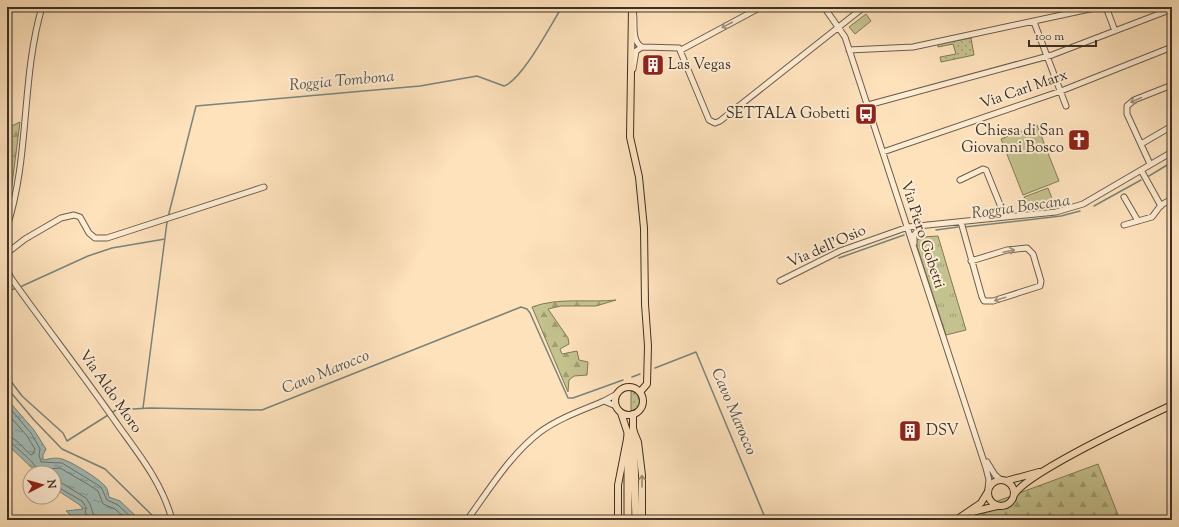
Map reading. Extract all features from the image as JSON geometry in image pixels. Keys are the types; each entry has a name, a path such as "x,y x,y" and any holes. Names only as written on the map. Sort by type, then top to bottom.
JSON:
{"highway":[{"path":"628,520 630,432"},
{"path":"630,432 636,520"}],"main road":[{"path":"632,8 630,137 639,177 644,228 645,304 648,346 647,384 640,392"},
{"path":"621,413 627,415 633,414 642,406 640,392 633,388 627,387 617,394 616,406 630,432 638,442 642,475 642,520"},
{"path":"965,515 986,508 1006,506 1010,503 1022,485 1055,465 1172,405"},
{"path":"618,520 618,485 633,414"},
{"path":"956,520 983,501 993,482 1024,477 1055,465"},
{"path":"1004,480 1012,486 1014,495"},
{"path":"987,491 990,502 997,506"}],"street":[{"path":"7,227 15,191 35,38 42,7"},
{"path":"681,50 761,7"},
{"name":"Via Piero Gobetti","path":"824,7 845,37 981,451"},
{"path":"631,75 636,51 642,47 677,47 681,50 709,120 715,123 720,121 864,7"},
{"path":"849,50 913,47 1099,7"},
{"path":"1106,7 1115,31"},
{"path":"632,8 635,18 635,40 642,47"},
{"path":"868,105 1048,56 1172,9"},
{"path":"1034,22 1066,106"},
{"name":"Via Carl Marx","path":"883,152 1061,91 1172,47"},
{"path":"1150,164 1126,112 1128,104 1172,85"},
{"path":"1141,144 1172,126"},
{"name":"Via dell'Osio","path":"780,281 840,251 908,228 1056,212 1083,204 1172,152"},
{"path":"960,180 983,169 986,170 1005,217"},
{"path":"1140,170 1161,206"},
{"path":"7,253 45,227 70,215 80,217 92,236 99,239 151,225 264,187"},
{"path":"1124,197 1138,222"},
{"path":"1124,225 1153,217 1161,206 1172,199"},
{"path":"961,222 971,261 984,301 993,301 1040,286 1041,281 1033,254 1027,248 1007,250 971,261"},
{"path":"914,248 914,235 922,226"},
{"name":"Via Aldo Moro","path":"7,270 19,290 108,410 157,482 167,501 172,520"},
{"name":"Via Aldo Moro","path":"7,278 16,285"},
{"path":"467,520 508,465 539,433 565,418 617,394"},
{"path":"604,401 616,406"},
{"path":"981,451 995,475 1004,480"},
{"path":"981,451 989,476 987,491"}],"green space":[{"path":"866,14 871,21 855,34 849,27"},
{"path":"971,38 974,55 941,62 940,57 956,54 953,44 938,47 938,44"},
{"path":"20,122 10,200 7,209 7,128"},
{"path":"1037,125 1059,181 1023,195 1001,139"},
{"path":"1048,188 1053,201 1029,211 1024,197"},
{"path":"938,236 966,330 946,335 916,243 917,240 923,237"},
{"path":"616,300 596,306 561,306 548,309 568,338 569,344 560,349 562,354 577,351 579,360 588,362 587,375 574,376 569,380 568,392 532,307 563,301"},
{"path":"631,391 638,393 641,399 640,407 631,411"},
{"path":"1098,464 1120,520 961,520 995,502"}],"water":[{"path":"7,399 34,430 46,449 43,455 43,460 60,458 85,471 105,486 109,497 120,501 140,520 92,520 72,517 66,511 83,509 80,505 62,493 62,465 29,465 7,444"}],"waterway":[{"name":"Roggia Tombona","path":"168,217 196,106 420,86 477,76 504,86 511,82 519,74 543,39 562,7"},
{"name":"Roggia Boscana","path":"1149,176 1172,162"},
{"name":"Roggia Boscana","path":"1094,206 1141,180"},
{"name":"Roggia Boscana","path":"965,227 1061,216 1080,211"},
{"name":"Roggia Tombona","path":"143,408 167,222"},
{"name":"Roggia Boscana","path":"936,230 958,227"},
{"name":"Roggia Boscana","path":"839,258 904,235"},
{"path":"20,287 88,256 112,248 165,239"},
{"path":"7,292 16,288"},
{"name":"Cavo Marocco","path":"7,376 22,396 63,433 67,441 116,410 150,408 262,410 521,307 527,309 530,313 568,398 573,398 623,380"},
{"name":"Cavo Marocco","path":"655,368 696,352 766,520"},
{"name":"Cavo Marocco","path":"632,377 640,374"},
{"path":"7,388 34,420 62,449 105,469 157,520"},
{"path":"69,520 72,517"}],"place":[{"name":"Las Vegas","path":"653,65"},
{"name":"SETTALA Gobetti","path":"866,114"},
{"name":"Chiesa di San Giovanni Bosco","path":"1079,140"},
{"name":"DSV","path":"910,431"}]}
